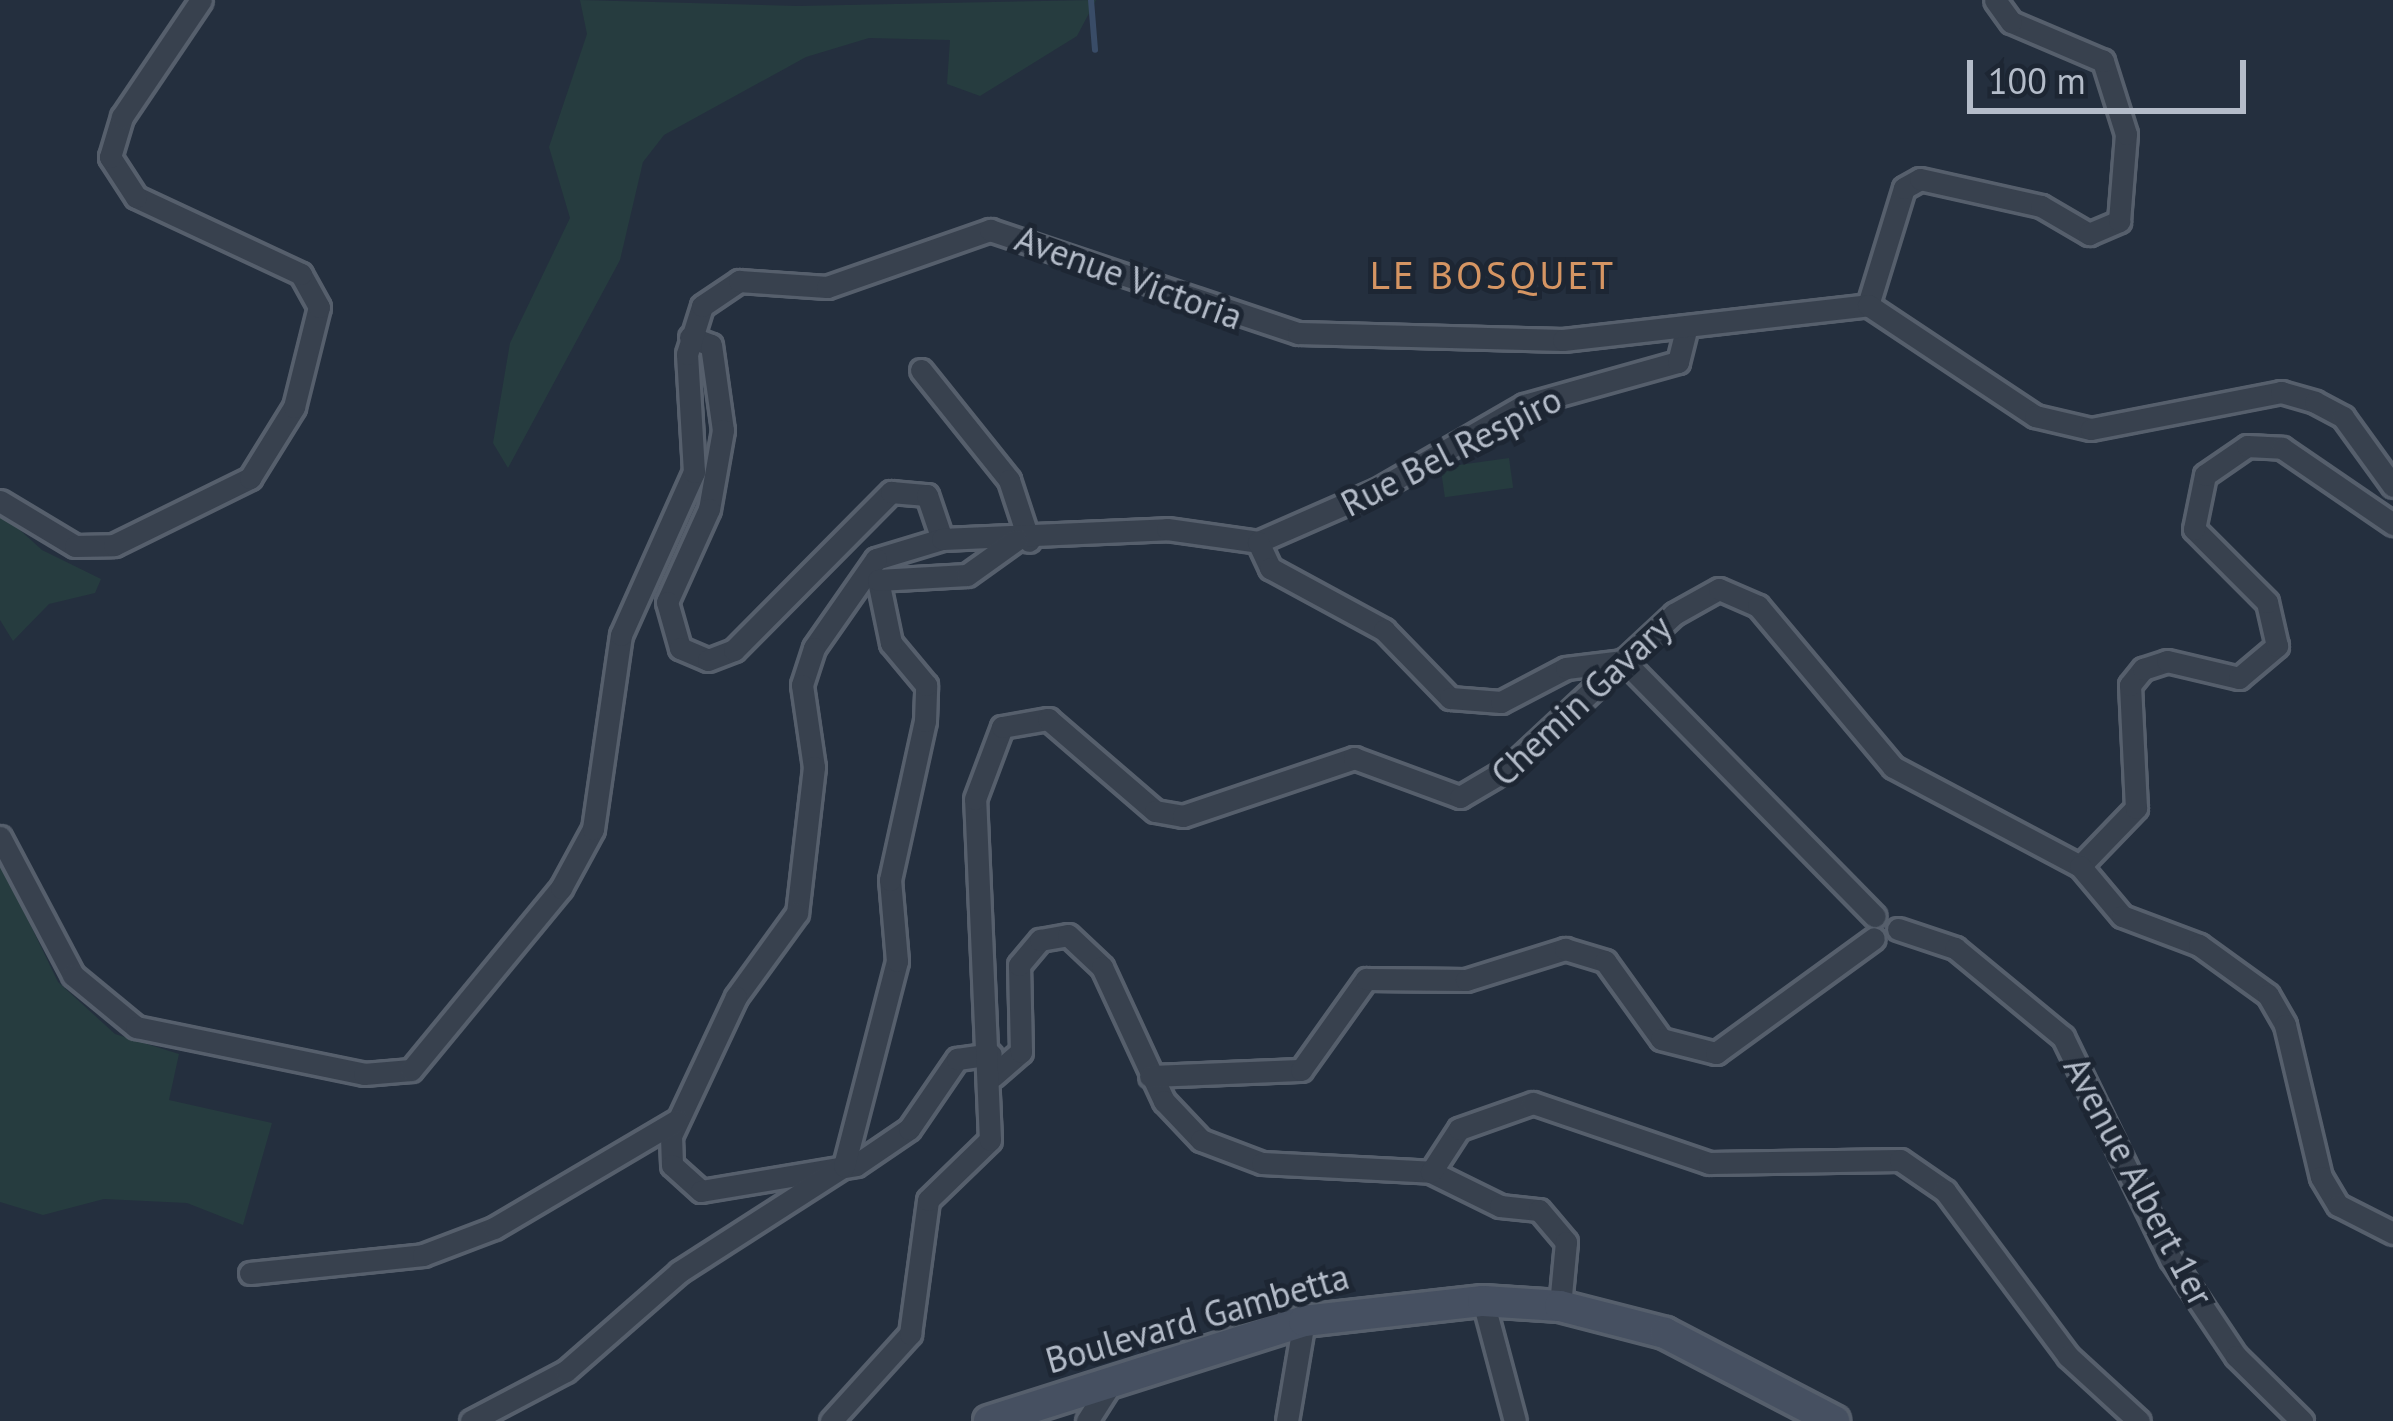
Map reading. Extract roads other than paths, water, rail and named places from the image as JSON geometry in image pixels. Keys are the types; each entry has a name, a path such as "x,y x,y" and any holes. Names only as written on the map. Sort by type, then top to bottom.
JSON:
{"main road":[{"name":"Boulevard Gambetta","path":"989,1421 1115,1377 1304,1321 1483,1301 1560,1306 1706,1348 1834,1421"}],"street":[{"path":"0,501 75,546 114,545 250,478 294,407 319,307 301,274 154,208 113,170 114,133 201,0"},
{"path":"1995,0 2011,22 2104,61 2126,134 2119,220 2089,234 2041,206 1920,179 1904,188 1868,305 2035,416 2090,429 2281,392 2315,402 2343,417 2393,486"},
{"name":"Avenue Victoria","path":"690,337 713,294 739,281 827,287 990,230 1298,333 1563,340 1868,305"},
{"name":"Rue Bel Respiro","path":"1258,542 1377,490 1524,405 1678,362 1688,326"},
{"path":"0,837 61,956 115,1014 290,1062 393,1078 411,1070 584,853 621,634 694,472 690,337 711,345 723,430 709,509 667,602 680,647 708,660 734,650 891,492 928,495 942,538"},
{"path":"921,370 1009,480 1023,541"},
{"path":"2393,524 2282,448 2247,446 2205,475 2194,529 2267,602 2277,646 2239,678 2167,661 2143,669 2130,685 2136,808 2080,866 2122,916 2199,946 2267,995 2285,1025 2321,1177 2338,1205 2393,1233"},
{"path":"844,1166 701,1191 673,1166 677,1120 736,997 797,913 814,766 802,685 814,648 876,559 942,538 1023,541 1166,529 1258,542 1270,568 1384,630 1450,698 1501,701 1566,668 1623,660 1875,927 1716,1053 1661,1039 1605,961 1565,949 1466,980 1366,979 1344,997 1321,1053 1286,1074 1150,1076"},
{"path":"844,1166 897,961 890,880 926,722 926,685 891,643 878,580 904,570 967,575 1023,541"},
{"name":"Chemin Gavary","path":"992,1065 975,799 1002,727 1048,719 1155,811 1183,816 1354,758 1460,797 1509,768 1696,596 1743,595 1892,767 2080,866"},
{"name":"Avenue Albert 1er","path":"1875,927 1898,928 1975,961 2063,1037 2171,1259 2236,1356 2302,1421"},
{"path":"471,1421 598,1343 680,1272 844,1166 901,1138 957,1059 992,1065 1021,1052 1018,965 1040,940 1067,935 1102,967 1150,1076 1175,1118 1226,1152 1431,1172 1554,1219 1566,1242 1560,1306"},
{"path":"832,1421 920,1313 922,1216 990,1140 992,1065"},
{"path":"1431,1172 1459,1129 1533,1103 1708,1163 1900,1160 1945,1190 2068,1356 2139,1421"},
{"path":"250,1273 423,1256 494,1228 677,1120"},
{"path":"1483,1301 1515,1421"},
{"path":"1287,1421 1304,1321"},
{"path":"1087,1421 1115,1377"}],"waterway":[{"path":"1091,0 1095,50"}],"district":[{"name":"LE BOSQUET","path":"1493,275"}]}
